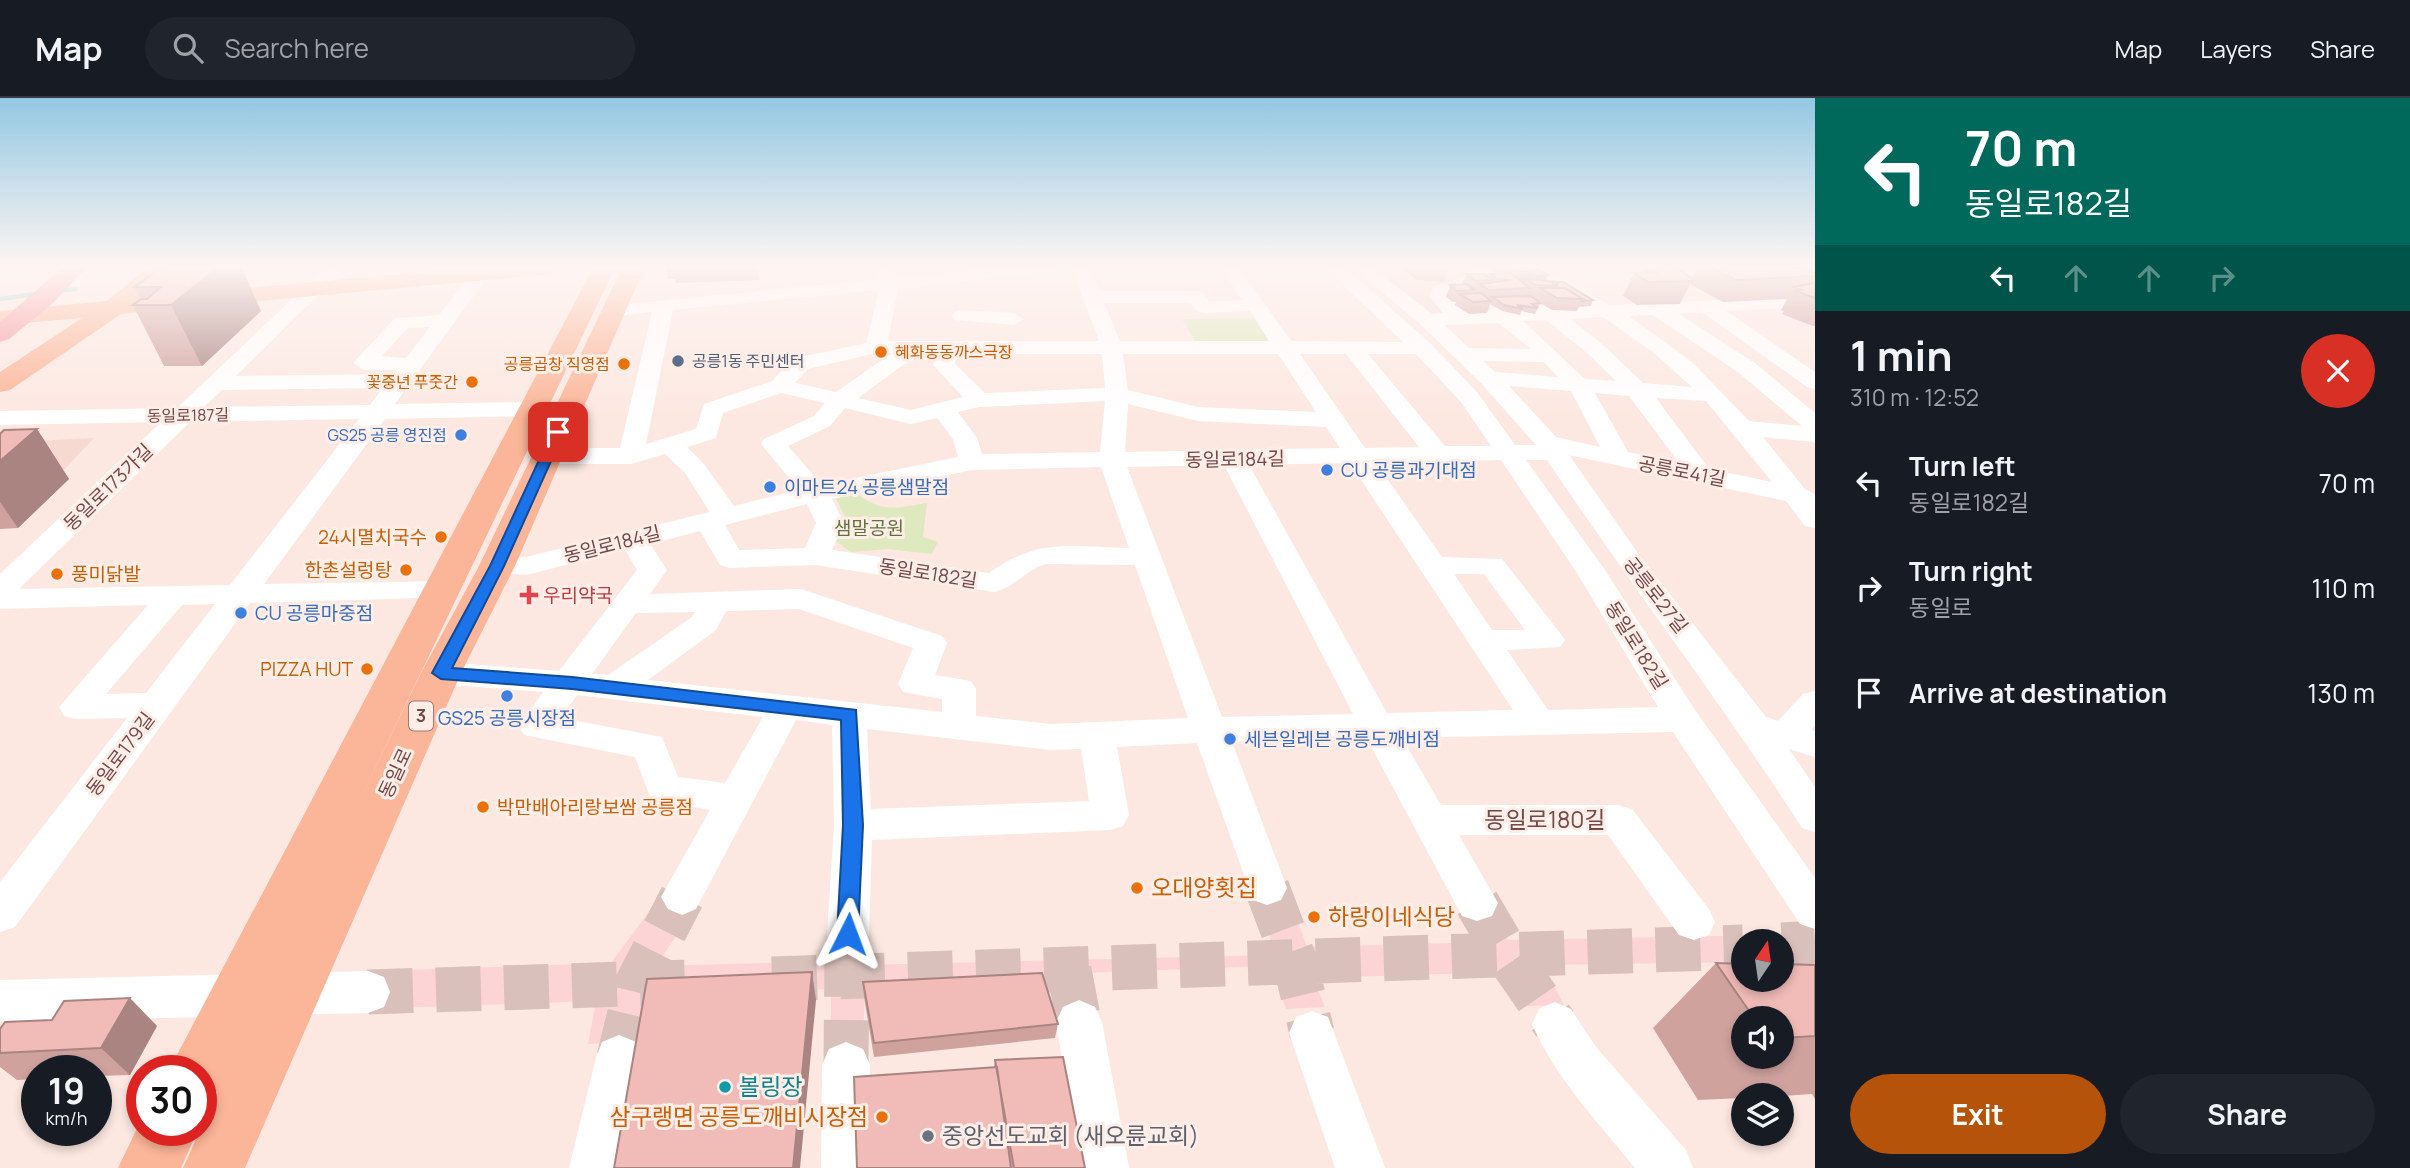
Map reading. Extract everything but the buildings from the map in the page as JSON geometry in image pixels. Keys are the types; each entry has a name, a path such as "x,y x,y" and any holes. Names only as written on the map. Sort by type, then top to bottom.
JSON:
{"highway":[{"path":"0,334 23,316"}],"main road":[{"path":"0,318 23,316"},
{"path":"0,384 102,316"},
{"name":"동일로","path":"207,1055 581,316"},
{"name":"동일로","path":"214,1168 441,673 497,566 612,316"},
{"path":"149,1168 160,1146"}],"street":[{"name":"동일로173가길","path":"0,591 286,316"},
{"path":"377,411 450,316"},
{"path":"631,456 662,316"},
{"path":"876,347 880,316"},
{"path":"959,316 953,347 944,365 979,400"},
{"path":"1012,316 1020,347"},
{"path":"1101,316 1112,348 1117,394 1112,462 1267,888"},
{"path":"1263,316 1480,640 1539,723"},
{"path":"1387,316 1469,397 1510,452"},
{"name":"공릉로27길","path":"1422,316 1489,378 1550,448 1630,562 1785,736 1815,817"},
{"path":"1456,316 1459,319"},
{"path":"1427,320 1529,316"},
{"path":"1553,316 1605,354 1639,389 1699,474"},
{"path":"1617,316 1663,348 1711,395 1805,497 1815,520"},
{"path":"1668,316 1747,368 1815,425"},
{"path":"1720,316 1815,382"},
{"path":"1503,317 1551,356 1579,384 1619,458"},
{"path":"407,372 364,363 402,322 445,321"},
{"path":"547,456 631,456 707,433 712,409 780,386 800,364 876,347 1422,348"},
{"path":"815,556 830,523 816,494 773,444 822,421 840,400 895,360 925,347"},
{"path":"1352,348 1438,454"},
{"path":"1461,354 1551,356"},
{"path":"216,383 407,372"},
{"path":"1489,378 1711,395"},
{"path":"780,386 911,417 979,400 1117,394 1198,414 1332,420"},
{"name":"동일로187길","path":"0,418 535,409"},
{"path":"943,409 965,438 972,462"},
{"name":"동일로179길","path":"0,914 377,411"},
{"path":"1742,428 1815,435"},
{"path":"669,444 694,468 717,518"},
{"name":"동일로184길","path":"497,566 526,566 816,494 972,462 1358,457 1510,452 1550,448"},
{"name":"공릉로41길","path":"1550,448 1619,458 1805,497"},
{"name":"동일로182길","path":"1510,452 1590,570 1683,719"},
{"path":"1233,459 1378,728 1477,903"},
{"name":"동일로182길","path":"717,518 730,559 815,556 995,583 1024,561 1045,555 1146,557"},
{"path":"632,538 652,570 572,683 536,726 649,746 664,789 734,799"},
{"path":"785,557 801,598"},
{"path":"1432,566 1492,565 1549,640 1480,640"},
{"path":"0,599 442,590"},
{"path":"157,705 76,707 174,595"},
{"path":"628,604 801,598 931,643 915,684 959,689 958,727"},
{"path":"614,688 705,623 715,601"},
{"name":"동일로182길","path":"441,673 572,683 1051,737 1209,730 1683,719"},
{"path":"1785,736 1815,703"},
{"path":"682,897 785,708"},
{"path":"848,934 853,825 849,715"},
{"path":"1683,719 1815,911"},
{"path":"853,825 1110,815 1097,736"},
{"name":"동일로180길","path":"1429,820 1618,820 1694,922"},
{"path":"0,1001 368,992"},
{"path":"1079,1022 1104,1168"},
{"path":"1555,1024 1579,1063 1668,1168"},
{"path":"1312,1033 1360,1168"},
{"path":"594,1168 619,1058"},
{"path":"846,1065 846,1168"}],"shaded area":[{"path":"94,438 65,469 23,472 0,443"},
{"path":"1289,897 1307,947 1486,942 1471,914 1494,914 1508,940 1731,936 1731,962 1543,965 1564,1005 1527,1006 1509,972 1313,978 1325,1007 1286,1009 1271,966 1080,973 1086,1011 1056,1013 1050,977 865,985 863,1045 831,1043 831,989 666,995 658,1042 588,1044 596,1001 367,1009 382,971 611,963 656,902 690,916 656,966 840,961 840,945 858,945 859,965 1276,955 1257,898"},
{"path":"1794,934 1815,934 1815,961 1794,961"}],"green space":[{"path":"1258,318 1277,346 1198,346 1182,319"},
{"name":"샘말공원","path":"853,490 880,506 927,503 923,537 938,542 932,554 888,549 851,552 834,540 846,519 835,497"}],"tunnel":[{"path":"1267,888 1295,962"},
{"path":"637,984 682,897"},
{"path":"1477,903 1507,955"},
{"path":"1794,944 1815,943"},
{"path":"1507,955 1731,947"},
{"path":"1295,962 1507,955"},
{"path":"1507,955 1555,1024"},
{"path":"847,958 847,977"},
{"path":"847,977 1295,962"},
{"path":"1295,962 1312,1033"},
{"path":"1069,970 1079,1022"},
{"path":"772,979 847,977"},
{"path":"846,1065 847,977"},
{"path":"637,984 689,982"},
{"path":"368,992 637,984"},
{"path":"619,1058 637,984"}],"place":[{"name":"혜화동동까스극장","path":"881,352"},
{"name":"공릉1동 주민센터","path":"678,361"},
{"name":"공릉곱창 직영점","path":"624,364"},
{"name":"꽃중년 푸줏간","path":"472,382"},
{"name":"GS25 공릉 영진점","path":"461,435"},
{"name":"CU 공릉과기대점","path":"1327,470"},
{"name":"이마트24 공릉샘말점","path":"770,487"},
{"name":"24시멸치국수","path":"441,537"},
{"name":"한촌설렁탕","path":"406,570"},
{"name":"풍미닭발","path":"57,574"},
{"name":"우리약국","path":"529,595"},
{"name":"CU 공릉마중점","path":"241,613"},
{"name":"PIZZA HUT","path":"367,669"},
{"name":"GS25 공릉시장점","path":"507,696"},
{"name":"세븐일레븐 공릉도깨비점","path":"1230,739"},
{"name":"박만배아리랑보쌈 공릉점","path":"483,807"},
{"name":"오대양횟집","path":"1137,888"},
{"name":"하랑이네식당","path":"1314,917"},
{"name":"볼링장","path":"725,1087"},
{"name":"삼구랭면 공릉도깨비시장점","path":"882,1117"},
{"name":"중앙선도교회 (새오륜교회)","path":"928,1136"}],"route":[{"path":"558,432 497,566 441,673 572,683 849,715 853,825 848,934"}]}
